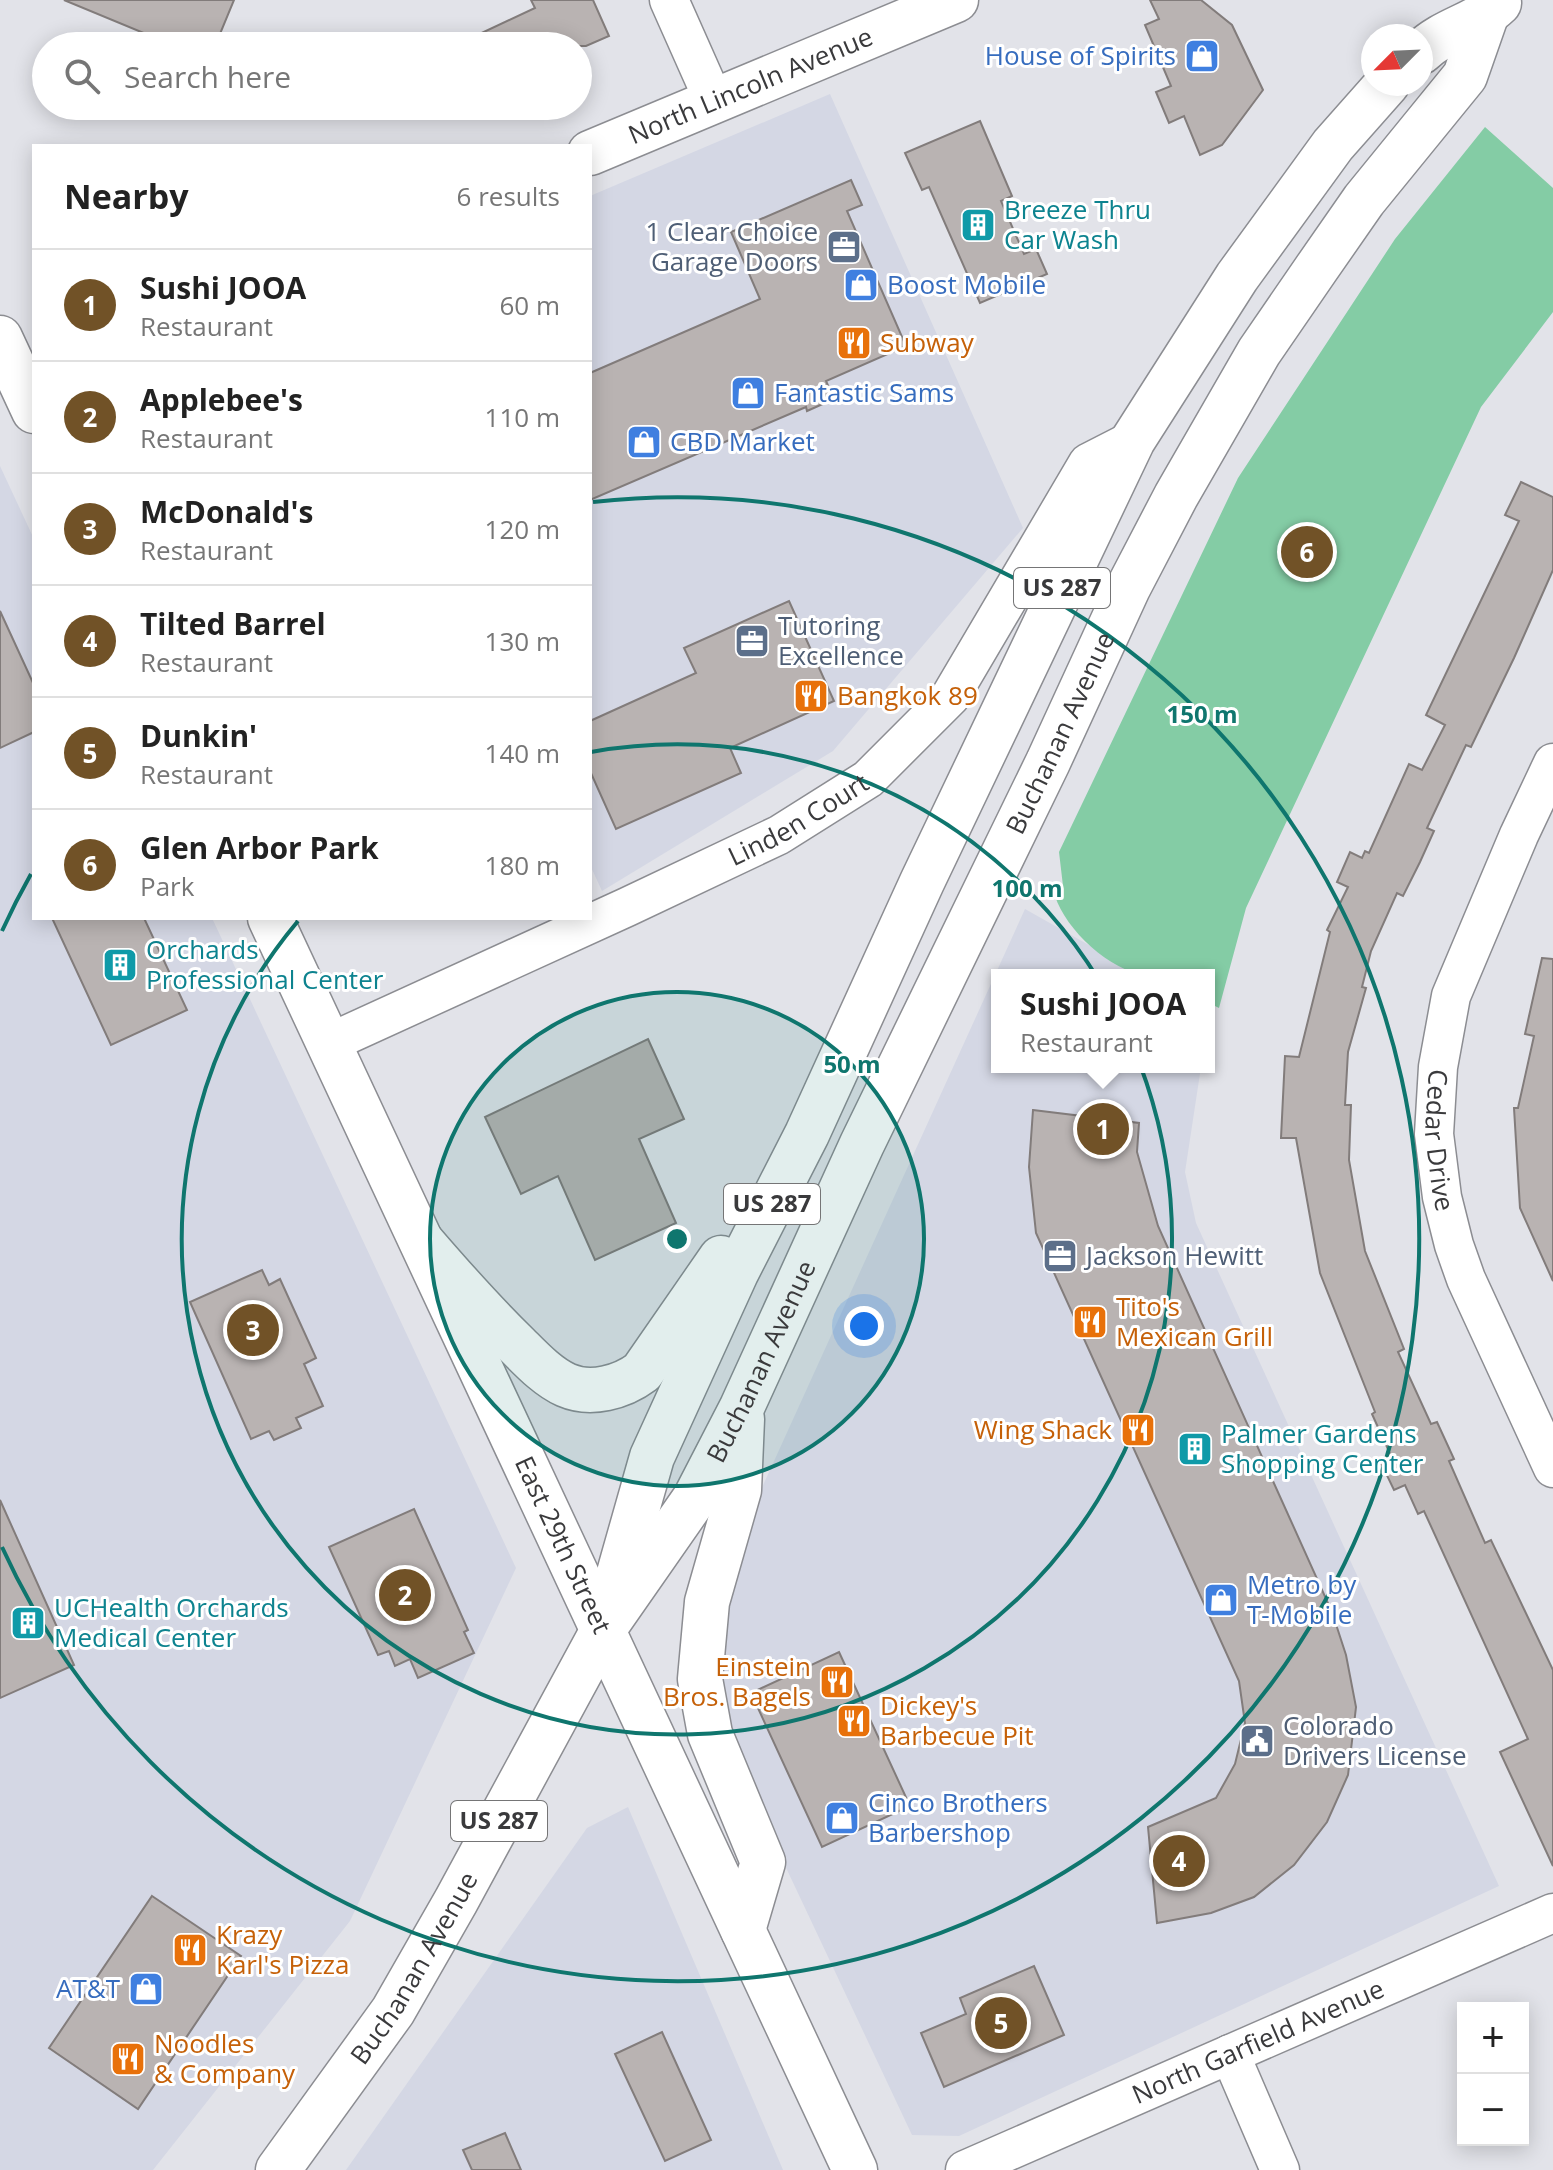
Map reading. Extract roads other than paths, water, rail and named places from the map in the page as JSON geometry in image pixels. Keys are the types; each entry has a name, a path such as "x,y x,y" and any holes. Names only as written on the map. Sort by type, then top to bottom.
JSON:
{"main road":[{"name":"North Lincoln Avenue","path":"592,152 956,0"},
{"name":"Buchanan Avenue","path":"1433,40 1485,5"},
{"name":"Buchanan Avenue","path":"278,2170 393,2011 603,1630 695,1498 742,1407 862,1144 1048,762 1128,588 1176,496 1259,352 1316,269 1364,200 1465,76 1485,5"},
{"name":"Buchanan Avenue","path":"603,1630 652,1457 736,1273 807,1134 922,882 1133,440 1237,277 1333,145 1376,96"},
{"path":"0,338 24,402"},
{"name":"East 29th Street","path":"271,920 855,2170"},
{"path":"422,1242 478,1307 548,1372 568,1386 601,1389 625,1385 642,1372 807,1134"},
{"path":"742,1407 739,1490 707,1602 700,1679 710,1734 763,1862 743,1930"}],"street":[{"path":"669,0 713,99"},
{"name":"Linden Court","path":"329,1043 779,835 868,779 950,697 1088,463 1133,440"},
{"name":"Cedar Drive","path":"1553,763 1451,996 1438,1067 1434,1134 1442,1197 1466,1279 1553,1468"},
{"name":"North Garfield Avenue","path":"965,2170 1553,1913"},
{"path":"1230,2054 1280,2170"}],"place":[{"name":"House of Spirits","path":"1202,56"},
{"name":"Breeze Thru Car Wash","path":"978,225"},
{"name":"1 Clear Choice Garage Doors","path":"844,247"},
{"name":"Boost Mobile","path":"861,285"},
{"name":"Subway","path":"854,343"},
{"name":"Fantastic Sams","path":"748,393"},
{"name":"CBD Market","path":"644,442"},
{"name":"Glen Arbor Park","path":"1307,552"},
{"name":"Tutoring Excellence","path":"752,641"},
{"name":"Bangkok 89","path":"811,696"},
{"name":"Orchards Professional Center","path":"120,965"},
{"name":"Sushi JOOA","path":"1103,1129"},
{"name":"Jackson Hewitt","path":"1060,1256"},
{"name":"Tito's Mexican Grill","path":"1090,1322"},
{"name":"McDonald's","path":"253,1330"},
{"name":"Wing Shack","path":"1138,1430"},
{"name":"Palmer Gardens Shopping Center","path":"1195,1449"},
{"name":"Applebee's","path":"405,1595"},
{"name":"Metro by T-Mobile","path":"1221,1600"},
{"name":"UCHealth Orchards Medical Center","path":"28,1623"},
{"name":"Einstein Bros. Bagels","path":"837,1682"},
{"name":"Dickey's Barbecue Pit","path":"854,1721"},
{"name":"Colorado Drivers License","path":"1257,1741"},
{"name":"Cinco Brothers Barbershop","path":"842,1818"},
{"name":"Tilted Barrel","path":"1179,1861"},
{"name":"Krazy Karl's Pizza","path":"190,1950"},
{"name":"AT&T","path":"146,1989"},
{"name":"Dunkin'","path":"1001,2023"},
{"name":"Noodles & Company","path":"128,2059"}]}
